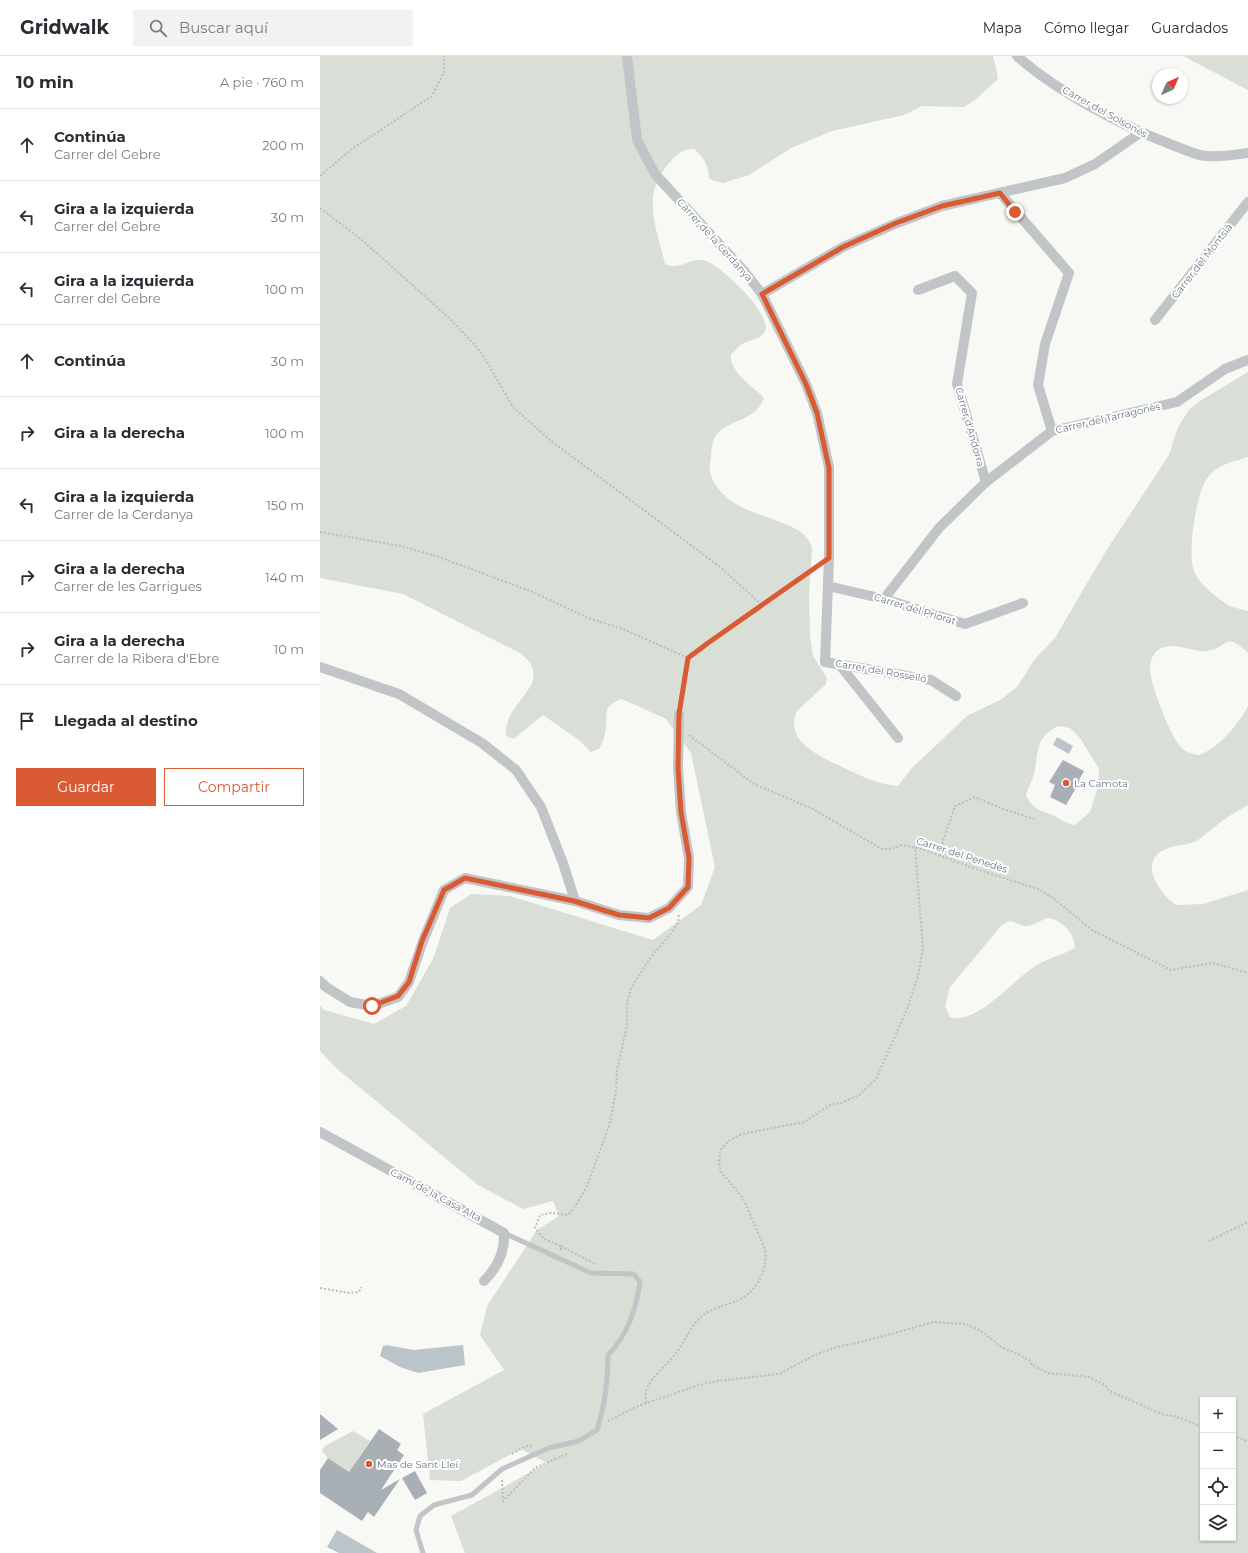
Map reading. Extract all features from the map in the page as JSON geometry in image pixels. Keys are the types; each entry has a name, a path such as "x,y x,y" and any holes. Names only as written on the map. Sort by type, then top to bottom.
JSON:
{"street":[{"name":"Carrer de la Cerdanya","path":"627,56 637,140 655,174 744,271 762,294 806,384 817,413 829,468 829,558 825,662"},
{"name":"Carrer del Solsonés","path":"1017,56 1030,68 1084,102 1140,133 1199,155 1221,157 1248,153"},
{"path":"762,294 843,247 896,223 942,206 1066,178 1094,164 1140,133"},
{"path":"1000,193 1069,273 1045,344 1038,385 1052,431"},
{"name":"Carrer del Montsià","path":"1155,320 1248,202"},
{"name":"Carrer d'Andorra","path":"918,290 955,276 972,293 957,384 986,482"},
{"name":"Carrer del Tarragonès","path":"884,599 939,528 986,482 1052,431 1176,402 1225,369 1248,360"},
{"name":"Carrer del Priorat","path":"828,586 884,599 965,624 1023,603"},
{"name":"Carrer del Rosselló","path":"825,662 931,680 956,696"},
{"path":"839,664 898,738"},
{"path":"320,667 399,694 482,743 516,770 541,807 562,863 574,901"},
{"path":"320,981 326,987 350,1002 372,1006 398,996 409,982 422,941 444,890 465,878 574,901 619,915 649,918 669,908 688,887 689,858 681,812 678,768 679,714"},
{"name":"Camí de la Casa Alta","path":"320,1132 504,1233"},
{"path":"484,1281 494,1271 503,1252 504,1233"}],"lane":[{"path":"423,1553 416,1530 420,1516 434,1505 472,1495 502,1469 549,1448 579,1441 598,1429 603,1414 608,1379 608,1355 618,1344 628,1328 638,1302 640,1282 634,1274 591,1273 504,1233"}],"path":[{"path":"320,176 352,149 432,96 444,72 444,56"},
{"path":"320,208 364,241 447,316 475,345 486,360 513,407 551,441 719,566 762,604"},
{"path":"320,532 400,546 436,556 533,592 588,618 623,629 688,658"},
{"path":"679,714 688,658 762,604 829,558"},
{"name":"Carrer del Penedès","path":"679,727 754,784 813,809 882,848 891,849 902,845 915,847 1038,889 1054,898 1092,930 1172,970 1213,964 1248,973"},
{"path":"940,856 943,841 955,806 975,797 1003,810 1034,819"},
{"path":"646,1403 646,1392 655,1376 676,1353 698,1320 714,1309 743,1298 757,1283 764,1268 766,1258 765,1250 743,1198 721,1172 719,1163 720,1150 730,1140 742,1134 804,1122 832,1104 842,1103 859,1095 876,1079 908,1007 921,962 923,948 915,847"},
{"path":"561,1254 561,1246 544,1239 535,1228 540,1215 551,1213 568,1215 578,1202 596,1166 609,1126 616,1092 617,1070 627,1026 627,1004 631,988 678,922 683,894"},
{"path":"1209,1241 1248,1222"},
{"path":"320,1288 359,1292 361,1287"},
{"path":"598,1429 603,1424 626,1411 646,1403 717,1381 779,1374 815,1355 837,1347 934,1322 965,1324 980,1330 1001,1347 1020,1355 1030,1361 1032,1365 1048,1373 1089,1377 1105,1385 1109,1391 1164,1415 1174,1416 1200,1426"},
{"path":"1236,1437 1248,1441"}],"shaded area":[{"path":"320,56 993,56 998,79 975,100 964,107 922,106 904,115 832,131 791,148 749,175 723,183 709,179 705,162 701,155 694,149 681,152 661,173 656,185 653,198 655,223 665,264 675,266 698,260 711,263 732,280 753,302 765,323 765,331 761,336 742,344 731,355 731,361 738,373 764,398 760,406 754,412 747,417 725,427 719,432 714,439 712,446 710,471 713,481 725,496 738,505 753,512 797,529 806,537 812,548 809,594 810,637 813,656 827,678 826,684 797,711 794,722 795,731 806,746 815,753 855,773 884,784 898,786 912,768 967,716 1002,699 1018,686 1034,660 1055,638 1106,551 1169,455 1178,427 1189,410 1200,401 1248,372 1248,457 1231,462 1216,469 1208,477 1204,484 1196,509 1192,540 1192,566 1198,578 1214,595 1228,605 1248,611 1248,653 1240,646 1230,641 1219,647 1206,651 1169,646 1158,650 1154,654 1150,664 1150,669 1153,686 1166,721 1180,746 1184,750 1191,753 1199,755 1214,747 1239,721 1248,706 1248,805 1225,819 1198,840 1170,847 1157,854 1153,861 1152,869 1154,877 1163,893 1176,905 1203,904 1248,890 1248,1553 465,1553 451,1516 547,1463 521,1449 461,1481 430,1480 423,1414 504,1370 480,1335 487,1306 537,1230 559,1216 553,1201 523,1209 478,1185 336,1068 320,1051 320,1005 324,1010 374,1024 406,1006 433,959 450,908 471,894 510,896 653,940 701,905 715,867 691,753 666,719 622,699 616,701 608,708 604,738 599,749 591,752 579,740 543,715 514,739 506,736 510,716 532,683 534,675 531,665 520,653 403,594 320,578","holes":["1058,726 1070,728 1080,738 1099,769 1098,787 1090,812 1075,825 1036,808 1030,803 1026,795 1034,774 1037,753 1041,741 1050,731","1049,918 1059,922 1067,929 1073,938 1075,948 1044,961 1034,967 982,1009 971,1015 960,1018 950,1017 945,1006 950,987 1001,926 1011,921 1027,926"]},
{"path":"1182,56 1248,56 1248,90 1185,57"},
{"path":"1057,737 1073,746 1069,754 1053,745"},
{"path":"386,1345 414,1350 463,1345 465,1365 418,1373 400,1367 380,1356 383,1346"},
{"path":"353,1431 370,1441 349,1472 328,1458 322,1450 325,1446"},
{"path":"337,1530 377,1553 339,1553 327,1547"}],"building":[{"name":"La Camota","path":"1063,760 1084,771 1066,805 1050,797 1055,785 1049,782"},
{"path":"320,1414 338,1429 320,1440"},
{"path":"379,1429 401,1444 397,1450 404,1455 381,1490 400,1479 374,1517 368,1512 362,1521 320,1493 320,1470 328,1458 349,1472"},
{"path":"415,1471 427,1493 415,1500 402,1478"}],"place":[{"name":"La Camota","path":"1066,783"},
{"name":"Mas de Sant Lleí","path":"369,1464"}],"route":[{"path":"372,1006 398,996 409,982 422,941 444,890 465,878 574,901 619,915 649,918 669,908 688,887 689,858 681,812 678,768 679,714 688,658 829,558 829,468 817,413 806,384 762,294 843,247 896,223 942,206 1000,193 1015,212"}]}
